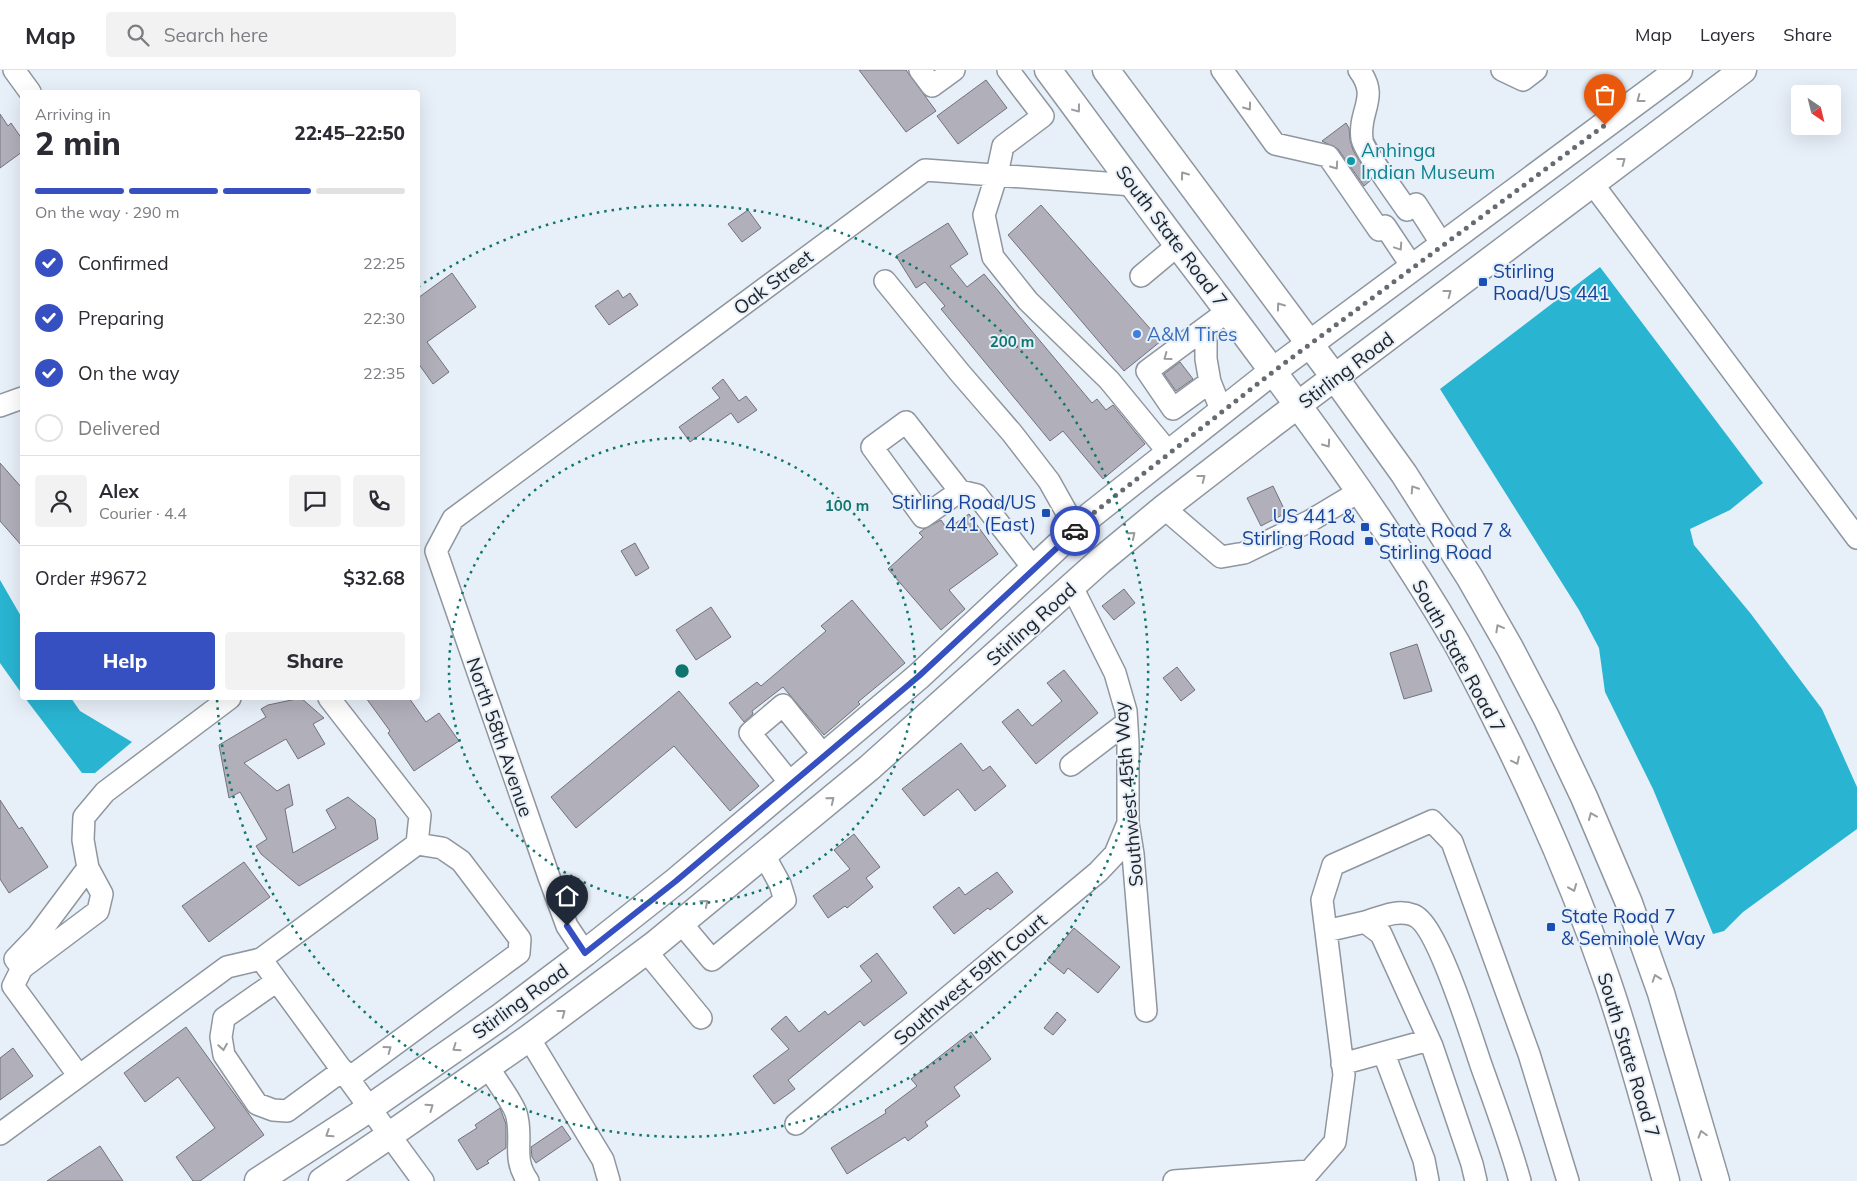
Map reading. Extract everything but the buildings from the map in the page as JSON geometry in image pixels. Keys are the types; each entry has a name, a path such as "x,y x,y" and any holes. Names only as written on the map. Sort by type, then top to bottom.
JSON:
{"main road":[{"name":"South State Road 7","path":"1048,70 1299,405 1394,541 1457,645 1487,702 1555,843 1585,917 1609,986 1666,1181"},
{"path":"1106,70 1336,378 1404,474 1498,626 1546,717 1584,797 1616,872 1652,965 1716,1181"},
{"name":"Stirling Road","path":"258,1181 370,1108 500,1018 585,953 676,881 937,660 1091,515 1274,371 1679,70"},
{"name":"Stirling Road","path":"322,1181 529,1038 646,951 864,773 1100,561 1164,508 1743,70"},
{"path":"926,718 943,681 944,671 937,660"}],"street":[{"path":"14,70 29,90"},
{"path":"920,70 932,86 954,70"},
{"path":"1008,70 1043,116 1003,146 997,174 984,215 993,257 1028,301 1109,380 1169,453"},
{"path":"1222,70 1275,144 1328,156 1414,268"},
{"path":"1359,70 1364,77 1370,95 1363,116 1362,141 1443,246"},
{"path":"1502,70 1529,75"},
{"name":"Oak Street","path":"453,518 925,170 1133,185"},
{"path":"1592,184 1857,538"},
{"path":"1141,276 1178,245"},
{"path":"885,281 1012,433 1049,481 1076,529"},
{"path":"1210,382 1173,409 1147,371 1228,311"},
{"path":"1206,328 1206,359 1210,382 1222,412"},
{"path":"0,406 20,399"},
{"path":"1164,508 1221,557 1244,553 1310,521 1360,491"},
{"path":"960,492 977,495 1034,570"},
{"name":"North 58th Avenue","path":"453,518 436,551 549,878 567,926 585,953"},
{"name":"Southwest 45th Way","path":"1072,587 1115,673 1126,712 1128,823 1133,854 1146,1011"},
{"path":"79,1076 13,986 22,968 98,911 102,894 88,868 83,840 84,817 105,792 227,700"},
{"path":"331,700 420,815 417,844"},
{"path":"791,784 750,733 783,705 824,756"},
{"path":"1071,765 1126,723"},
{"path":"1174,1181 1305,1176 1335,1142 1344,1075 1322,900 1332,865 1432,821 1452,842 1529,1054 1568,1181"},
{"name":"Southwest 59th Court","path":"796,1124 1098,872 1115,854 1128,823"},
{"path":"0,1134 227,967 260,959 417,844 442,848 461,861 520,939 518,953 442,1009 346,1074 306,1096 287,1110 273,1110 257,1104 224,1055 221,1037 224,1018 277,981"},
{"path":"681,923 712,960 756,924 785,900 780,884 764,855"},
{"path":"22,968 15,959 38,935 88,868"},
{"path":"1326,931 1394,913 1414,915 1427,928 1459,995 1520,1181"},
{"path":"1365,922 1382,934 1429,1040 1472,1164 1476,1181"},
{"path":"646,951 701,1018"},
{"path":"260,959 423,1181"},
{"path":"529,1038 603,1160 609,1181"},
{"path":"1342,1064 1384,1054 1429,1040"},
{"path":"1384,1054 1424,1160 1428,1181"},
{"path":"488,1067 516,1112 519,1128 518,1162 528,1181"}],"water":[{"path":"1600,267 1763,483 1730,510 1690,529 1694,545 1751,614 1822,709 1857,787 1857,829 1743,912 1724,931 1713,934 1653,789 1605,692 1599,648 1579,610 1440,389"},
{"path":"0,580 20,615 20,691 0,663"},
{"path":"27,700 72,700 80,711 132,742 95,773 82,773"}],"way so far":[{"path":"1075,531 1091,515 1259,382 1605,125"}],"place":[{"name":"Anhinga Indian Museum","path":"1351,161"},
{"name":"Stirling Road/US 441","path":"1483,282"},
{"name":"A&M Tires","path":"1137,334"},
{"name":"Stirling Road/US 441 (East)","path":"1046,513"},
{"name":"US 441 & Stirling Road","path":"1365,527"},
{"name":"State Road 7 & Stirling Road","path":"1369,541"},
{"name":"State Road 7 & Seminole Way","path":"1551,927"}],"route":[{"path":"567,926 585,953 676,881 919,676 1075,531"}]}
